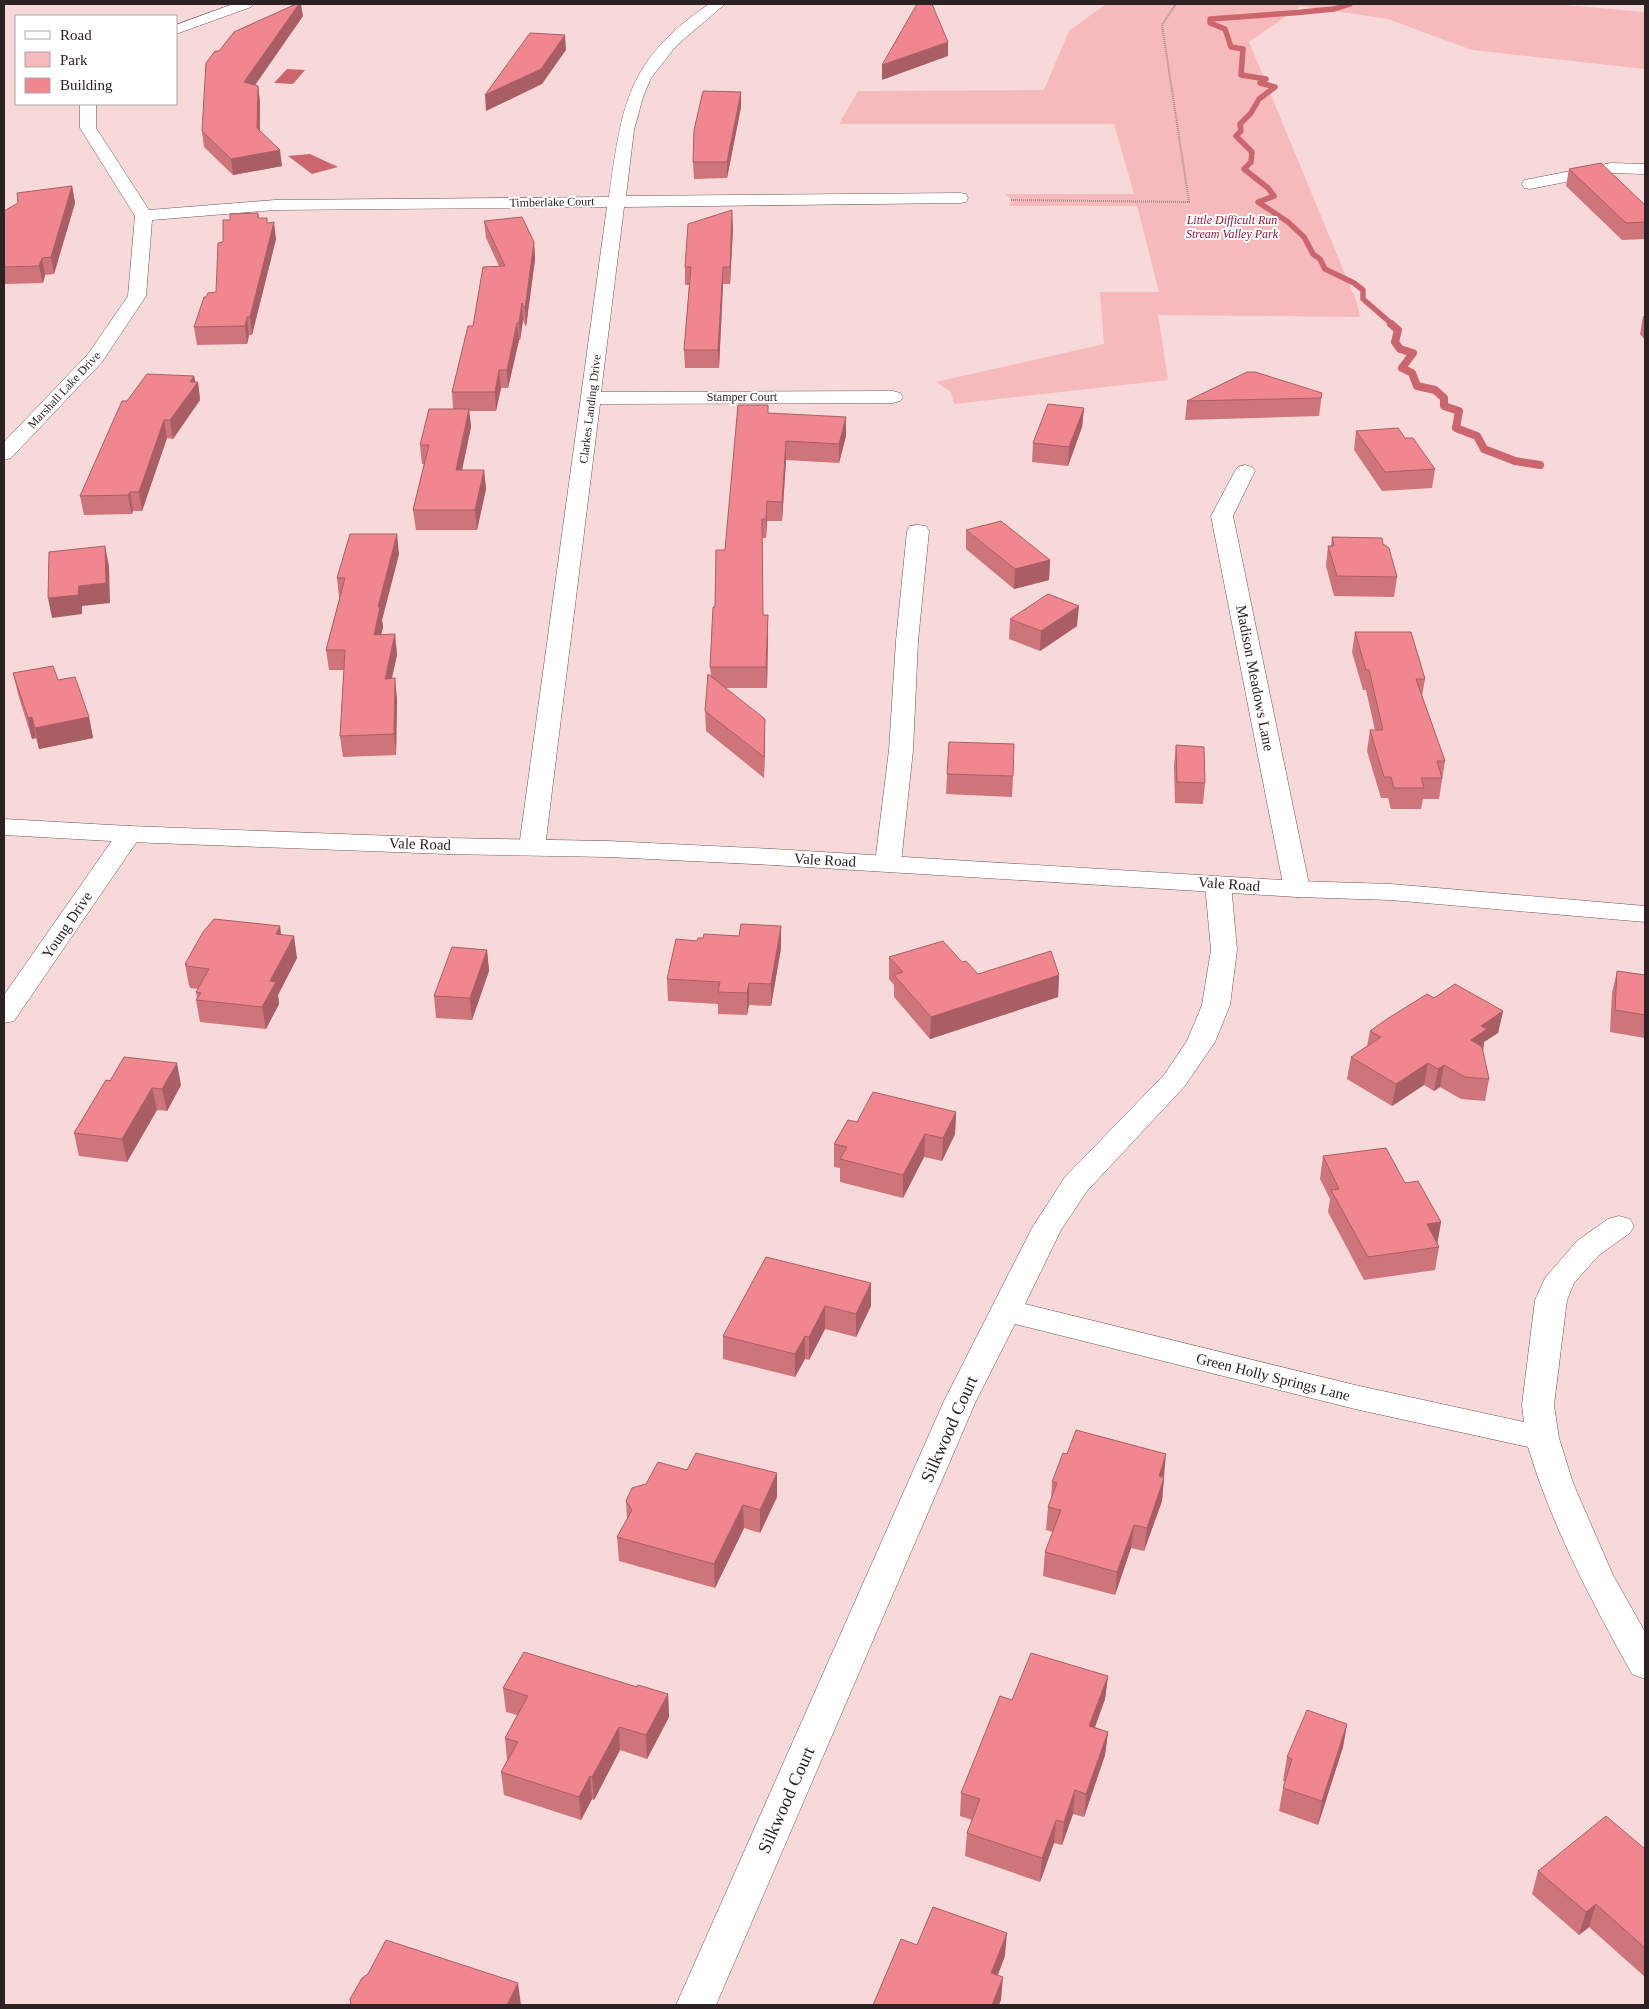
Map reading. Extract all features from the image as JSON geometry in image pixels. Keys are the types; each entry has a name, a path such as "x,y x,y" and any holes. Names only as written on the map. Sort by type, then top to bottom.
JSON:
{"street":[{"path":"178,29 246,4"},
{"name":"Clarkes Landing Drive","path":"532,846 626,130 638,91 652,66 695,19 718,4"},
{"path":"88,105 88,128 144,216"},
{"path":"1530,184 1611,168 1645,169"},
{"name":"Timberlake Court","path":"144,216 275,205 960,198"},
{"name":"Marshall Lake Drive","path":"4,454 96,358 137,296 144,216"},
{"name":"Stamper Court","path":"591,398 893,397"},
{"name":"Madison Meadows Lane","path":"1245,471 1222,516 1297,889"},
{"path":"888,863 901,750 907,641 918,531"},
{"name":"Vale Road","path":"4,827 129,834 448,846 532,846 888,863 1297,889 1391,892 1645,914"},
{"name":"Young Drive","path":"4,1015 129,834"},
{"name":"Silkwood Court","path":"696,2005 960,1401 1047,1228 1076,1184 1174,1080 1201,1042 1216,1005 1224,950 1218,884"},
{"path":"1618,1226 1588,1248 1561,1278 1550,1300 1538,1405 1542,1438 1556,1483 1597,1578 1645,1664"},
{"name":"Green Holly Springs Lane","path":"1005,1310 1355,1397 1542,1438"}],"path":[{"path":"1011,200 1188,202 1162,25 1176,4"}],"green space":[{"name":"Little Difficult Run Stream Valley Park","path":"1106,4 1553,4 1645,12 1645,69 1472,50 1388,19 1301,6 1249,42 1357,303 1360,317 1158,315 1168,380 954,404 951,392 936,382 1104,344 1100,292 1159,292 1137,206 1010,206 1011,200 1006,194 1134,194 1114,124 839,124 858,91 1044,90 1069,31"}],"shaded area":[{"path":"287,69 305,70 293,84 274,83"},
{"path":"310,154 338,167 312,174 288,156"}],"building":[{"path":"299,4 244,82 258,86 257,128 280,150 231,159 202,131 206,63 215,51 219,51 234,32"},
{"path":"917,4 932,4 948,42 882,65"},
{"path":"530,33 565,35 541,69 485,95"},
{"path":"703,91 741,92 727,162 693,162 694,130"},
{"path":"1601,163 1645,205 1645,222 1626,223 1569,169"},
{"path":"72,186 51,257 42,258 39,266 4,267 4,211 18,203 17,193"},
{"path":"732,210 730,267 723,267 718,350 684,350 691,267 685,267 688,224"},
{"path":"258,213 258,218 267,218 267,223 274,222 250,317 247,317 245,326 194,327 204,297 208,293 216,292 218,243 223,242 223,220 230,220 230,214"},
{"path":"522,217 534,242 525,309 522,303 507,370 499,370 495,392 452,392 468,326 473,326 483,267 505,266 484,221"},
{"path":"1247,372 1255,372 1322,393 1321,398 1187,401"},
{"path":"147,374 194,376 190,382 198,382 170,420 164,420 139,492 130,492 128,495 80,496 122,401 127,401"},
{"path":"1048,404 1084,408 1069,447 1033,443"},
{"path":"738,405 768,405 768,413 846,417 839,444 786,441 782,502 767,501 766,519 762,519 763,615 768,615 766,667 710,667 713,607 715,607 716,550 725,550"},
{"path":"429,409 469,409 456,470 484,470 475,510 413,510 429,445 420,445"},
{"path":"1398,428 1405,438 1413,438 1435,469 1385,472 1356,431"},
{"path":"1001,521 1050,560 1015,569 966,530"},
{"path":"350,534 397,534 378,607 380,607 374,635 395,634 385,679 395,678 394,734 340,736 345,650 326,650 345,578 337,578"},
{"path":"1332,537 1382,538 1383,544 1389,548 1397,577 1337,576 1328,546 1334,546"},
{"path":"105,546 106,583 79,586 78,595 48,598 49,552"},
{"path":"1048,594 1079,606 1041,631 1010,619"},
{"path":"1355,632 1411,632 1425,679 1416,679 1445,761 1437,761 1442,778 1421,778 1424,788 1394,788 1391,777 1384,777 1370,730 1383,730 1369,670 1366,670"},
{"path":"53,666 58,680 75,677 89,717 35,728 32,717 28,718 13,673"},
{"path":"708,674 765,719 764,757 705,711"},
{"path":"949,742 1014,744 1013,776 947,774"},
{"path":"1176,745 1204,747 1205,783 1177,782"},
{"path":"214,919 280,926 276,934 294,936 270,981 276,982 262,1007 196,1000 201,993 196,992 209,969 186,966 187,964 185,964 203,932"},
{"path":"741,924 781,926 771,984 749,983 747,993 718,992 720,982 667,979 676,939 697,941 698,938 703,938 704,934 739,936"},
{"path":"943,941 962,962 966,961 978,974 1051,951 1059,975 931,1017 894,975 903,972 889,957"},
{"path":"452,947 487,950 470,998 434,996"},
{"path":"1617,971 1645,975 1645,1015 1615,1010"},
{"path":"1455,984 1503,1011 1481,1026 1487,1029 1471,1040 1482,1047 1489,1079 1465,1077 1444,1065 1438,1069 1428,1063 1396,1084 1351,1057 1381,1037 1370,1031 1387,1019 1427,994 1434,998"},
{"path":"124,1057 177,1063 162,1089 152,1088 122,1139 74,1133 106,1080 110,1081"},
{"path":"873,1092 956,1112 943,1138 925,1134 903,1175 840,1159 847,1147 834,1144 848,1120 857,1122"},
{"path":"1386,1148 1405,1183 1418,1181 1441,1222 1427,1224 1439,1247 1368,1257 1331,1190 1339,1189 1323,1156"},
{"path":"766,1257 871,1283 856,1314 825,1306 809,1337 805,1336 795,1354 723,1336"},
{"path":"1076,1430 1166,1454 1159,1476 1164,1478 1147,1528 1134,1525 1117,1572 1045,1552 1061,1510 1048,1507 1057,1483 1052,1482 1063,1453 1067,1454"},
{"path":"696,1453 777,1473 760,1510 743,1505 714,1564 617,1537 632,1510 626,1501 632,1488 646,1484 658,1462 687,1470"},
{"path":"524,1652 637,1687 638,1685 668,1694 646,1735 619,1727 579,1797 501,1772 518,1742 505,1738 528,1696 503,1688"},
{"path":"1031,1653 1108,1676 1089,1726 1108,1732 1086,1794 1075,1790 1064,1822 1056,1820 1042,1858 967,1833 980,1799 961,1793 1000,1696 1012,1700"},
{"path":"1307,1710 1347,1724 1322,1801 1283,1788 1292,1759 1287,1757"},
{"path":"1606,1816 1645,1849 1645,1948 1596,1904 1586,1912 1538,1871"},
{"path":"933,1907 1007,1933 991,1973 1003,1977 992,2005 873,2005 901,1939 917,1945"},
{"path":"386,1940 518,1983 507,2005 351,2005 350,1999 362,1978 368,1974"}],"waterway":[{"path":"1350,4 1334,9 1210,19 1210,23 1225,29 1231,47 1243,49 1241,75 1266,79 1260,83 1275,87 1259,99 1251,113 1240,124 1241,131 1236,136 1252,152 1251,162 1244,169 1268,188 1274,196 1258,202 1288,222 1304,237 1313,254 1320,259 1325,269 1354,283 1363,290 1363,299 1393,325"},
{"path":"1391,324 1398,330 1395,342 1400,349 1413,353 1402,368 1412,373 1417,386 1435,390 1444,398 1444,406 1459,411 1456,428 1477,436 1484,449 1515,461 1540,465"}]}
